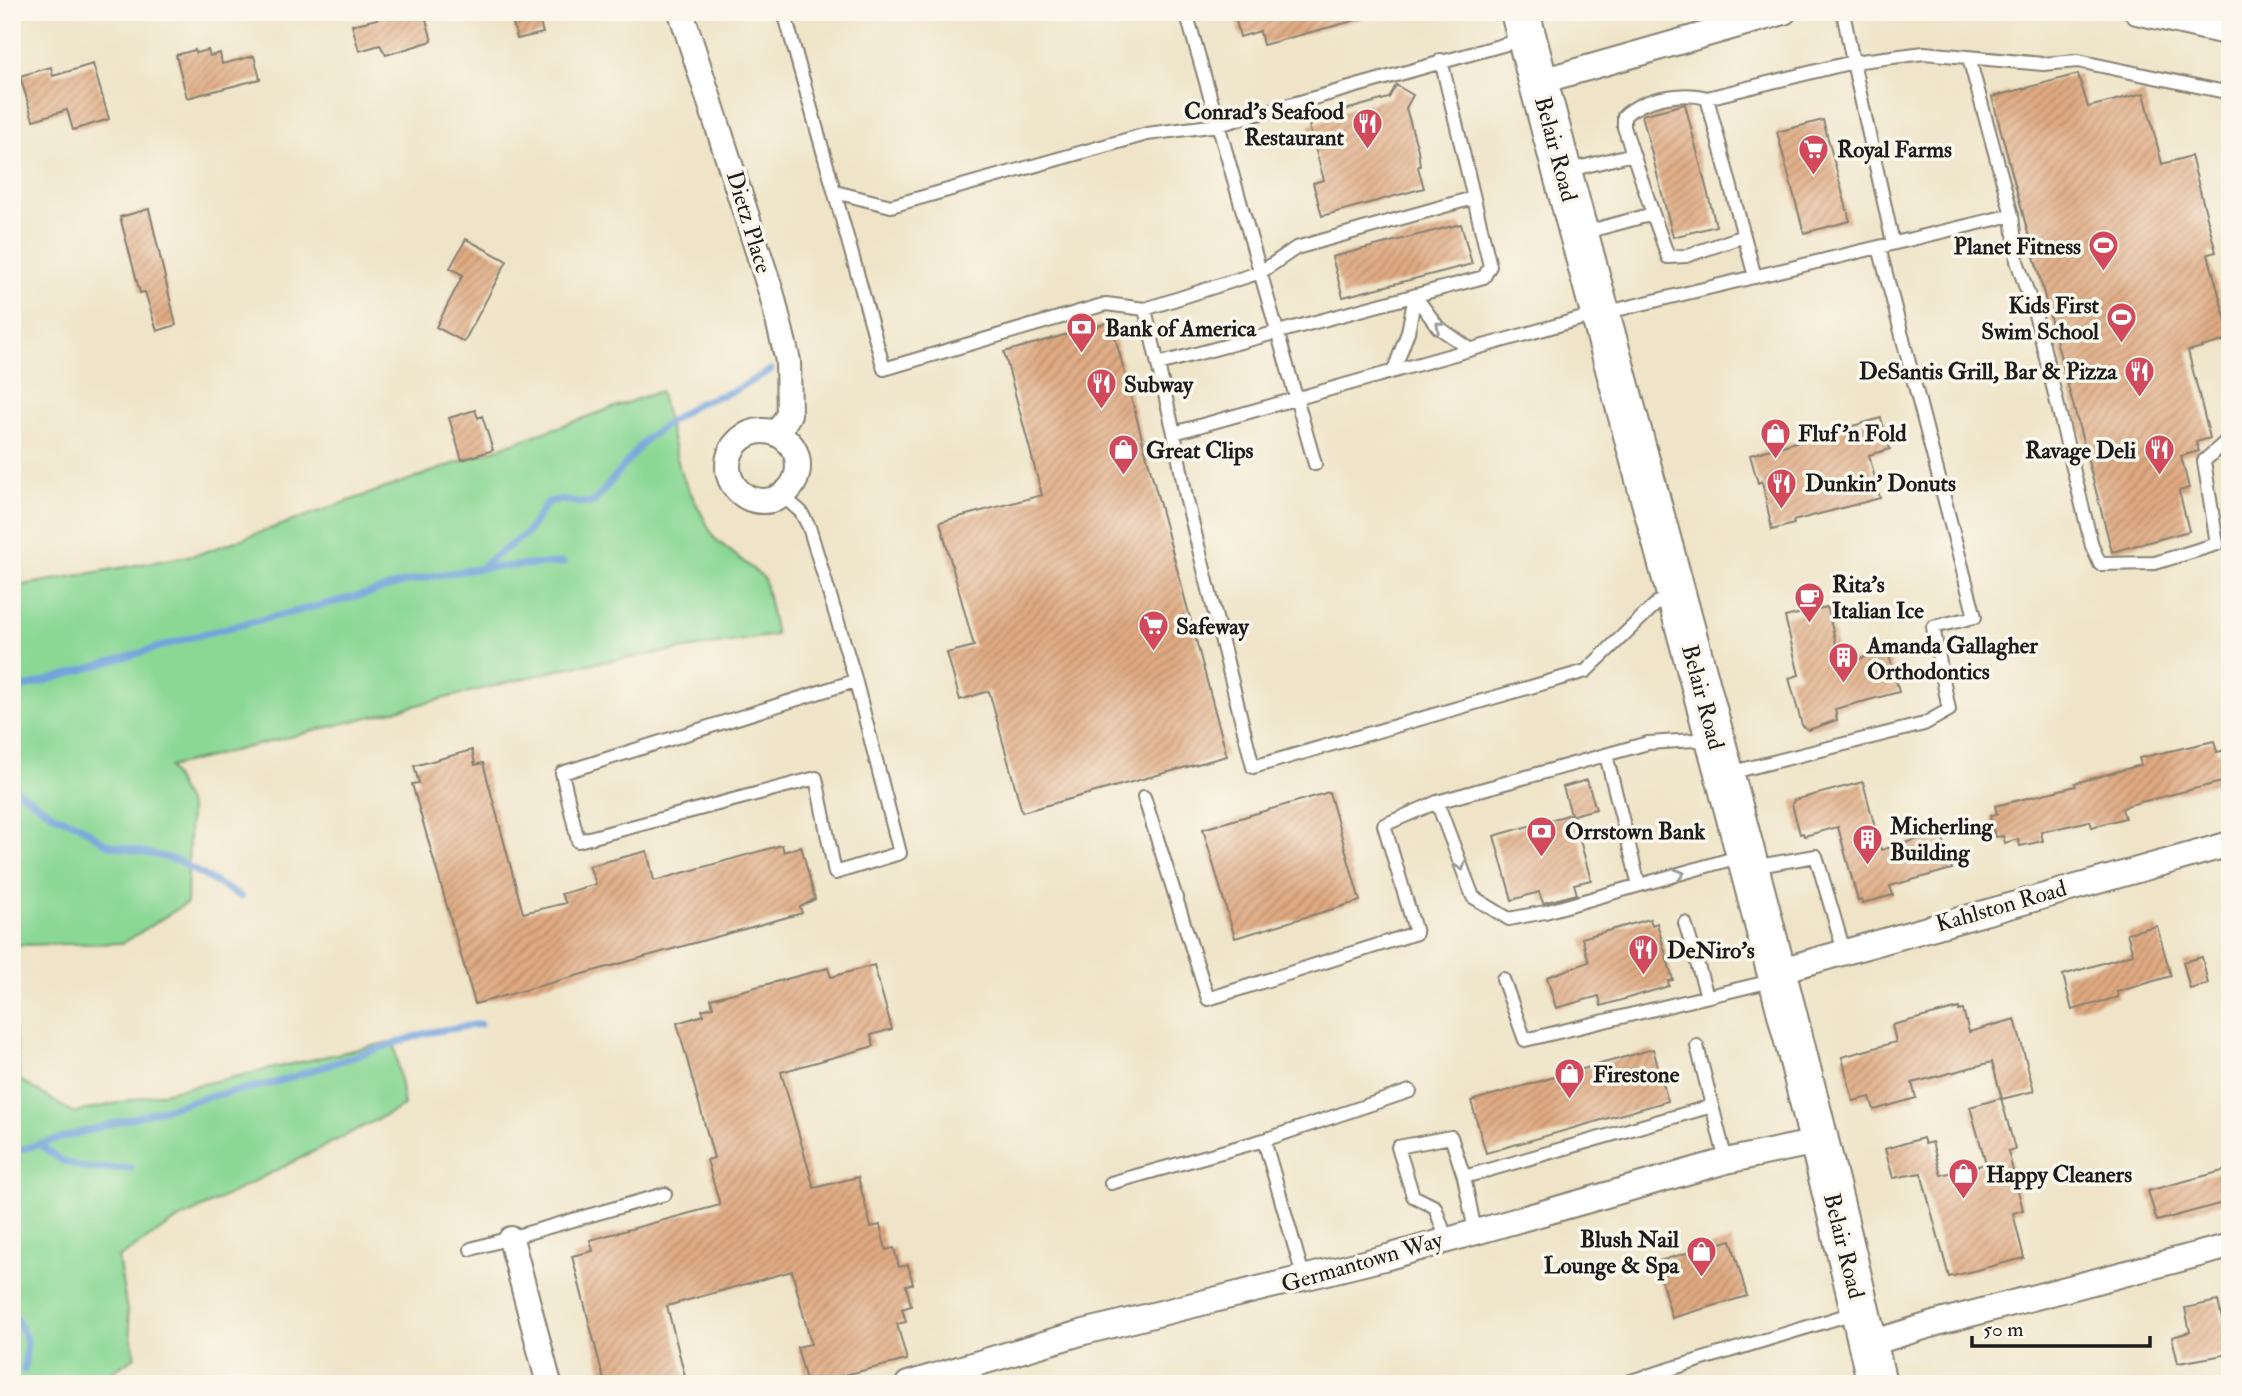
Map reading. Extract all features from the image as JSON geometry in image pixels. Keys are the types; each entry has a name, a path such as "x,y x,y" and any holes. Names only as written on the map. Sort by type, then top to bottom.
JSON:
{"highway":[{"name":"Belair Road","path":"1523,25 1720,756 1877,1384"}],"street":[{"name":"Dietz Place","path":"681,12 718,120 772,295 788,361 789,414 778,434"},
{"path":"1538,82 1784,12"},
{"path":"2137,12 2230,33"},
{"path":"766,431 787,439 798,458 797,479 783,496 772,501 748,499 738,491 728,470 729,457 743,438 766,431"},
{"name":"Kahlston Road","path":"1775,976 1844,951 2230,844"},
{"name":"Germantown Way","path":"908,1384 1120,1322 1304,1279 1726,1161 1818,1142"},
{"path":"511,1239 549,1384"},
{"path":"1864,1327 1940,1322 2230,1246"}],"lane":[{"path":"784,12 884,369 1106,304 1145,309 1261,272 1296,248 1473,198"},
{"path":"1186,12 1315,464"},
{"path":"1843,12 1894,243"},
{"path":"835,192 891,206 1147,134 1218,125 1441,60 1523,25"},
{"path":"1744,236 1686,256 1668,257 1624,127 1624,116 1632,109 1682,94 1707,98 1853,62 1924,53 2043,64 2078,61 2230,93"},
{"path":"1969,58 2012,215 2017,261 2038,321 2090,535 2100,564 2155,564 2217,544 2204,461 2230,438"},
{"path":"1158,364 1484,277 1490,266 1441,60"},
{"path":"1707,98 1755,277"},
{"path":"1562,172 1633,154"},
{"path":"1578,234 1653,214"},
{"path":"1174,433 1600,314 2012,215"},
{"path":"1144,797 1208,999 1416,933 1384,825 1437,802 1648,743 1720,756 1924,724 1949,710 1933,627 1975,617 1879,247"},
{"path":"1415,296 1438,327 1470,349"},
{"path":"1394,370 1408,332 1415,296"},
{"path":"1145,309 1186,497 1253,767 1586,671 1658,602"},
{"path":"783,496 801,512 809,527 855,681 900,853 835,873 816,778 578,841 562,773 855,681"},
{"path":"1606,755 1639,886"},
{"path":"1437,802 1473,897 1509,919 1746,862 1816,856 1844,951"},
{"path":"1685,923 1707,996"},
{"path":"1503,979 1525,1040 1707,996 1775,976"},
{"path":"1697,1046 1726,1161"},
{"path":"1111,1183 1264,1140 1410,1091"},
{"path":"1464,1177 1712,1106"},
{"path":"1446,1238 1435,1207 1413,1196 1398,1147 1451,1137 1464,1177 1475,1231"},
{"path":"1264,1140 1304,1279"},
{"path":"471,1249 665,1194"},
{"path":"1621,1384 1864,1327"}],"green space":[{"path":"660,391 681,474 714,538 764,578 776,635 570,667 169,767 190,808 187,903 123,943 12,945 12,587 199,554"},
{"path":"12,1011 20,1080 73,1113 394,1041 404,1106 174,1222 118,1258 135,1357 94,1384 12,1384"}],"building":[{"path":"405,12 424,12 432,41 386,55 380,45 359,51 352,25"},
{"path":"510,12 537,12 543,33 517,39"},
{"path":"1234,12 1363,12 1364,18 1263,45 1260,31 1240,37"},
{"path":"195,50 196,53 208,50 210,56 220,53 222,64 254,56 260,79 187,98 176,55"},
{"path":"93,64 109,119 73,130 67,110 33,120 20,76 51,67 53,76"},
{"path":"2078,74 2088,107 2144,93 2162,164 2191,156 2216,252 2208,254 2230,336 2230,339 2188,351 2210,438 2196,442 2199,451 2181,456 2189,488 2179,491 2189,531 2112,552 1992,97"},
{"name":"Conrad's Seafood Restaurant","path":"1396,85 1413,95 1406,108 1418,150 1418,167 1424,188 1322,216 1313,183 1324,180 1309,126 1343,113 1342,111 1389,98"},
{"path":"1685,104 1716,226 1673,237 1642,115"},
{"name":"Royal Farms","path":"1823,120 1850,221 1804,233 1777,132"},
{"path":"149,209 176,325 157,331 145,292 140,293 120,217"},
{"path":"1461,224 1472,264 1343,297 1332,257"},
{"path":"466,239 507,261 464,342 436,327 463,275 450,268"},
{"path":"1111,322 1227,756 1022,812 989,691 960,700 947,653 974,646 940,522 1042,495 1004,352"},
{"path":"475,410 478,418 482,416 493,450 462,460 449,418"},
{"path":"1881,418 1890,449 1869,455 1880,498 1793,521 1794,524 1772,530 1762,481 1758,483 1750,455"},
{"name":"Amanda Gallagher Orthodontics","path":"1827,607 1841,664 1888,651 1899,692 1835,709 1837,720 1808,730 1802,725 1789,678 1799,675 1785,617"},
{"path":"2214,741 2217,752 2230,749 2230,780 2129,805 2122,809 2125,818 2092,827 2090,821 2041,832 2043,841 2020,846 2018,839 2005,843 2003,836 1995,837 1990,816 1997,814 1995,806 2076,786 2075,783 2141,765 2139,758"},
{"path":"472,750 475,765 483,763 523,913 566,903 561,894 596,884 589,866 647,851 654,881 782,845 784,852 801,846 815,899 800,907 802,913 475,1004 412,784 419,783 414,766"},
{"name":"Orrstown Bank","path":"1587,780 1596,809 1573,815 1591,880 1574,884 1577,894 1543,903 1539,892 1512,900 1494,836 1571,814 1563,787"},
{"name":"Micherling Building","path":"1863,782 1881,850 1941,832 1952,869 1890,886 1893,895 1863,903 1862,900 1858,901 1838,827 1804,836 1803,833 1800,834 1792,804 1794,800"},
{"path":"1329,792 1360,901 1235,938 1203,829"},
{"path":"1650,919 1652,925 1657,923 1673,980 1668,981 1669,986 1601,1006 1599,996 1556,1008 1547,977 1589,962 1582,938"},
{"path":"2157,926 2171,976 2117,992 2118,997 2072,1010 2063,975 2133,954 2127,933"},
{"path":"2202,957 2208,984 2190,989 2183,962"},
{"path":"874,965 892,1029 871,1035 874,1046 781,1072 814,1188 858,1177 871,1227 880,1225 886,1250 894,1248 899,1267 908,1265 913,1284 906,1285 911,1306 902,1309 906,1322 897,1324 907,1360 807,1384 797,1347 811,1344 792,1271 667,1306 687,1384 605,1384 572,1256 593,1251 590,1240 720,1205 707,1160 714,1158 677,1023 704,1015 702,1010 713,1007 711,999 828,968 831,977"},
{"path":"1959,1008 1959,1011 1963,1010 1969,1032 2015,1019 2034,1091 2002,1099 1992,1062 1912,1083 1916,1098 1874,1110 1870,1097 1853,1101 1842,1057 1896,1042 1892,1025"},
{"name":"Firestone","path":"1653,1049 1668,1101 1486,1153 1471,1101"},
{"path":"2001,1098 2015,1149 2008,1151 2023,1210 2013,1213 2024,1258 1949,1277 1921,1173 1893,1178 1885,1149 1923,1138 1925,1144 1932,1142 1941,1175 1986,1164 1970,1107"},
{"path":"2230,1169 2230,1201 2157,1221 2148,1191"},
{"name":"Blush Nail Lounge & Spa","path":"1731,1240 1747,1296 1672,1318 1656,1262"},
{"path":"2218,1301 2230,1354 2178,1363 2172,1337 2190,1332 2185,1308"}],"waterway":[{"path":"483,565 526,534 547,503 559,500 594,502 646,439 696,404 736,390 771,370"},
{"path":"12,691 203,634 418,579 490,568 563,563"},
{"path":"12,787 54,815 79,825 106,844 177,860 241,897"},
{"path":"12,1152 203,1098 274,1083 426,1033 480,1024"},
{"path":"39,1144 62,1161 88,1169 131,1168"},
{"path":"12,1310 27,1341 24,1370"}],"place":[{"name":"Conrad's Seafood Restaurant","path":"1367,151"},
{"name":"Royal Farms","path":"1814,176"},
{"name":"Planet Fitness","path":"2104,273"},
{"name":"Kids First Swim School","path":"2122,345"},
{"name":"Bank of America","path":"1082,355"},
{"name":"DeSantis Grill, Bar & Pizza","path":"2140,398"},
{"name":"Subway","path":"1101,411"},
{"name":"Fluf 'n Fold","path":"1775,460"},
{"name":"Great Clips","path":"1123,477"},
{"name":"Ravage Deli","path":"2159,477"},
{"name":"Dunkin' Donuts","path":"1782,510"},
{"name":"Rita's Italian Ice","path":"1809,624"},
{"name":"Safeway","path":"1153,653"},
{"name":"Amanda Gallagher Orthodontics","path":"1844,685"},
{"name":"Orrstown Bank","path":"1542,858"},
{"name":"Micherling Building","path":"1867,866"},
{"name":"DeNiro's","path":"1644,977"},
{"name":"Firestone","path":"1570,1101"},
{"name":"Happy Cleaners","path":"1963,1201"},
{"name":"Blush Nail Lounge & Spa","path":"1702,1279"}]}
